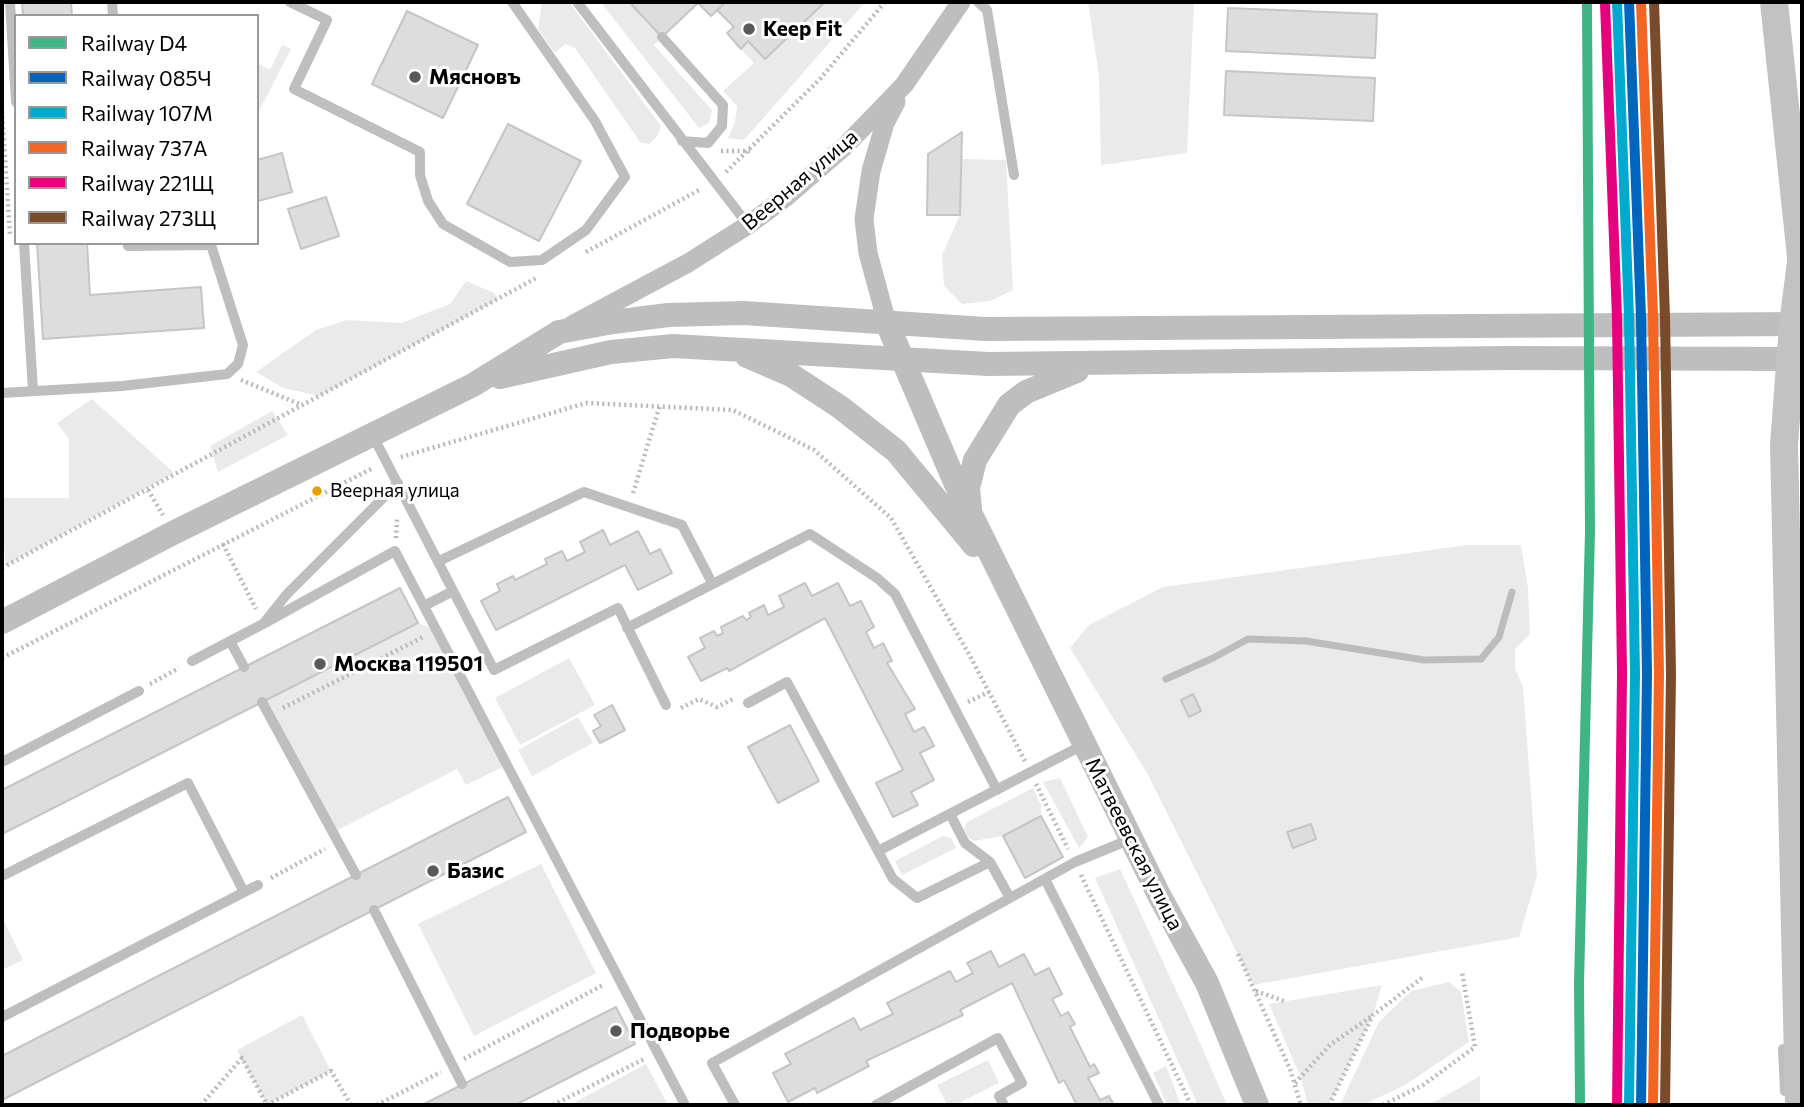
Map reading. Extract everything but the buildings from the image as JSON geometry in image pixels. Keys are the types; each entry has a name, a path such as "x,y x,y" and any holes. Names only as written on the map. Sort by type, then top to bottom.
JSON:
{"main road":[{"path":"1774,2 1802,267"},
{"path":"1799,1105 1784,445 1796,359 1802,254"}],"street":[{"name":"Веерная улица","path":"2,622 173,533 473,385 559,332 688,262 748,225 845,146 904,85 961,2"},
{"path":"904,85 886,123 871,172 864,219 868,253 887,323 902,360 1005,585"},
{"path":"559,332 668,315 744,313 985,329 1798,324"},
{"path":"473,385 545,365 611,352 673,346 988,364 1286,363 1507,358 1796,359"},
{"path":"730,348 791,375 839,407 896,451 1005,585"},
{"path":"970,513 968,488 975,460 1009,405 1026,392 1052,379 1102,364"},
{"name":"Матвеевская улица","path":"1005,585 1207,983 1257,1105"}],"lane":[{"path":"10,2 14,69"},
{"path":"290,2 327,20 294,89 420,152 420,175 428,201 443,225 510,262 542,260 586,230 625,177 595,121 512,2"},
{"path":"577,2 748,225"},
{"path":"978,2 987,10 1014,175"},
{"path":"662,37 723,105 722,126 708,143 682,141"},
{"path":"24,245 33,391"},
{"path":"2,393 122,386 228,374 238,363 243,345 211,245 128,245"},
{"path":"373,435 494,670 618,608 666,705"},
{"path":"264,624 287,594 398,483"},
{"path":"439,561 584,492 682,525 712,583"},
{"path":"627,628 810,534 877,578 895,594 997,790"},
{"path":"192,661 395,551 685,1105"},
{"path":"424,606 453,591"},
{"path":"230,640 244,667"},
{"path":"748,703 787,682 894,879 917,898 990,862"},
{"path":"2,761 139,691"},
{"path":"262,702 356,875"},
{"path":"878,851 1084,745"},
{"path":"2,876 188,783 244,892"},
{"path":"950,814 965,843 990,862 1010,898"},
{"path":"734,1105 712,1063 1075,862 1132,838"},
{"path":"1045,879 1159,1105"},
{"path":"2,1017 258,885"},
{"path":"374,910 462,1084"},
{"path":"876,1105 998,1038 1021,1083 999,1096 1004,1105"},
{"path":"1783,1049 1785,1105"}],"path":[{"path":"584,252 713,182 751,150 820,79 883,2"},
{"path":"708,143 723,152 751,150"},
{"path":"2,568 542,275"},
{"path":"228,374 302,405"},
{"path":"2,658 387,461 586,403 733,411 814,450 891,517 1031,773 1191,1105"},
{"path":"628,507 660,405"},
{"path":"223,544 264,624"},
{"path":"270,715 436,630"},
{"path":"139,691 192,661"},
{"path":"955,709 989,692"},
{"path":"666,705 671,714 699,699 718,707 743,694 748,703"},
{"path":"258,885 338,842"},
{"path":"1238,954 1295,1084 1301,1105"},
{"path":"1383,1105 1423,1085 1475,1047 1462,972"},
{"path":"377,1105 618,977"},
{"path":"1295,1084 1330,1045 1422,978"},
{"path":"1256,991 1284,1001"},
{"path":"1329,1105 1373,1015"},
{"path":"553,1105 657,1053"},
{"path":"201,1105 242,1058 267,1105 331,1071 351,1105"}],"shaded area":[{"path":"542,2 569,2 661,126 658,135 649,144 640,142 575,48 565,44 555,53 538,29"},
{"path":"607,2 629,2 662,37 654,45 712,110 709,123 699,128 603,5"},
{"path":"825,2 865,2 744,140 728,138 735,122 737,106 723,91 754,63 741,49 748,41 765,59"},
{"path":"1088,2 1194,2 1187,153 1101,165 1099,76"},
{"path":"282,45 291,49 259,111 259,64 270,70"},
{"path":"961,159 1006,160 1013,290 990,301 962,304 944,286 942,255 960,215"},
{"path":"466,281 494,293 499,299 320,396 283,388 256,372 316,330 347,320 401,323 450,304"},
{"path":"92,399 174,473 5,566 2,498 69,498 69,439 57,423"},
{"path":"272,411 288,435 218,472 210,446"},
{"path":"1467,545 1521,545 1528,588 1530,634 1515,649 1515,668 1523,687 1537,876 1519,937 1253,985 1147,773 1070,648 1089,625 1163,587"},
{"path":"418,623 436,630 507,765 466,785 457,769 334,832 262,702"},
{"path":"569,658 595,705 520,745 495,698"},
{"path":"578,717 593,743 532,776 518,750"},
{"path":"1060,778 1088,837 1079,848 1043,782"},
{"path":"1033,788 1041,805 1041,816 1003,836 974,841 968,837 964,829 967,822"},
{"path":"943,836 951,838 956,848 902,875 895,861"},
{"path":"541,864 596,973 474,1036 418,924"},
{"path":"1120,869 1227,1105 1198,1105 1095,878"},
{"path":"2,917 23,960 2,970"},
{"path":"1449,982 1461,992 1469,1042 1405,1085 1363,1105 1340,1105 1379,1022 1411,991"},
{"path":"1382,985 1373,1015 1329,1105 1308,1105 1301,1078 1269,1004"},
{"path":"302,1015 331,1071 267,1105 237,1050"},
{"path":"988,1060 999,1083 955,1105 947,1105 937,1085"},
{"path":"646,1064 668,1105 570,1105"},
{"path":"1166,1066 1181,1105 1167,1105 1153,1073"},
{"path":"1480,1076 1480,1105 1426,1105 1440,1099"}],"waterway":[{"path":"1166,679 1248,639 1306,641 1424,660 1481,659 1499,637 1512,592"}],"rail line":[{"name":"D4","path":"1580,1105 1579,983 1590,531 1587,2"},
{"name":"107М","path":"1617,2 1629,317 1635,674 1629,1105"},
{"name":"085Ч","path":"1629,2 1641,317 1647,674 1641,1105"},
{"name":"737А","path":"1641,2 1653,317 1659,674 1653,1105"},
{"name":"273Щ","path":"1654,2 1665,317 1671,674 1665,1105"},
{"name":"221Щ","path":"1605,3 1617,318 1622,674 1617,1105"}],"place":[{"name":"Keep Fit","path":"749,29"},
{"name":"Мясновъ","path":"415,77"},
{"name":"Веерная улица","path":"317,491"},
{"name":"Москва 119501","path":"320,664"},
{"name":"Базис","path":"433,871"},
{"name":"Подворье","path":"616,1031"}]}
